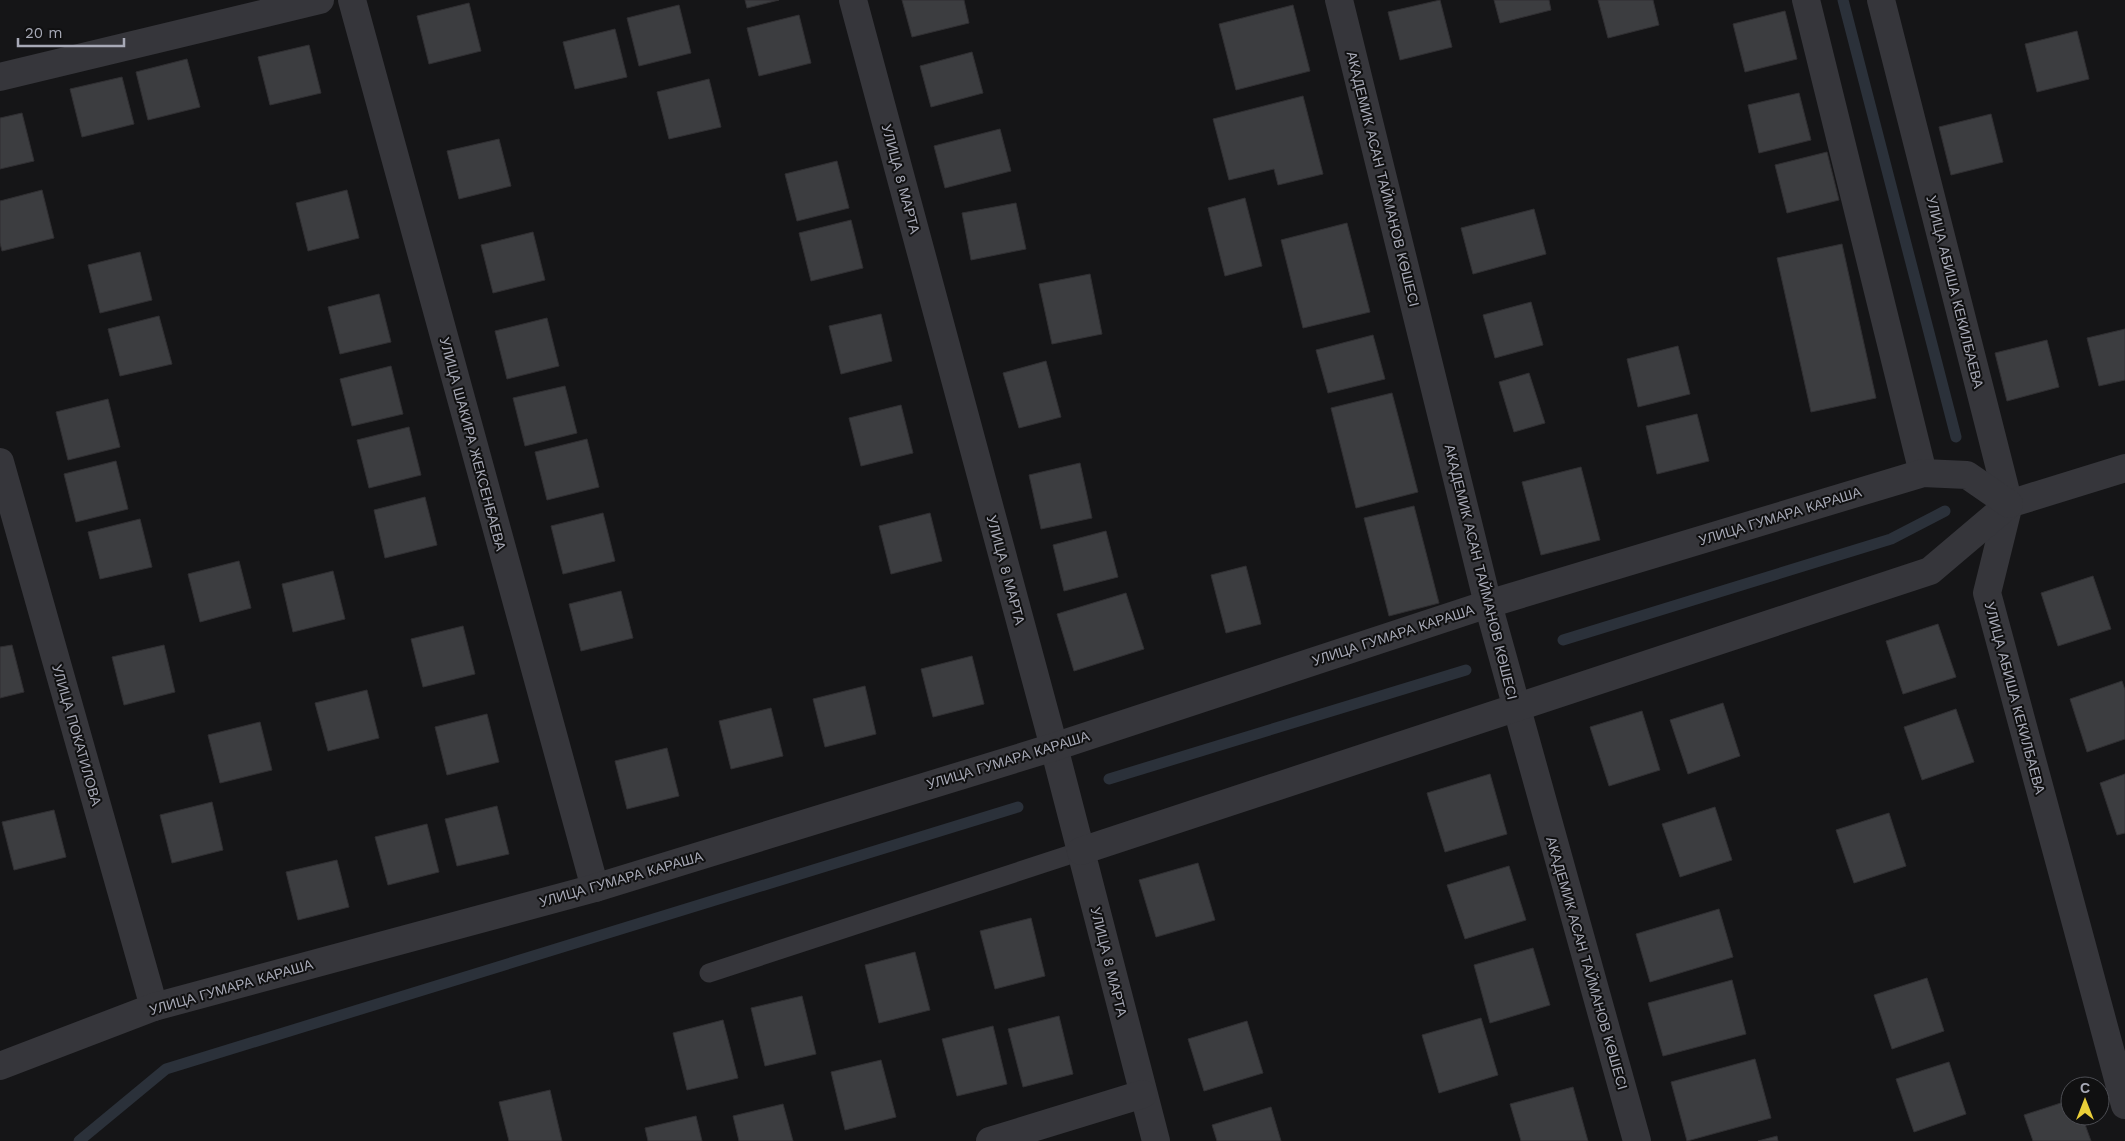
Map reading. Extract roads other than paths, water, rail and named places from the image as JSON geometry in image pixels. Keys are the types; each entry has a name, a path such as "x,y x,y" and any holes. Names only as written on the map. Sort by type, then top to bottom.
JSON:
{"street":[{"path":"0,77 320,0"},
{"name":"УЛИЦА ШАКИРА ЖЕКСЕНБАЕВА","path":"352,0 595,888"},
{"name":"УЛИЦА 8 МАРТА","path":"853,0 1054,746 1156,1141"},
{"name":"АКАДЕМИК АСАН ТАЙМАНОВ КӨШЕСІ","path":"1338,0 1488,604 1637,1141"},
{"path":"1806,0 1923,473"},
{"name":"УЛИЦА АБИША КЕКИЛБАЕВА","path":"1881,0 2009,504 1987,593 2125,1105"},
{"name":"УЛИЦА ПОКАТИЛОВА","path":"0,462 154,1007"},
{"path":"1081,851 1930,571 2009,504 2125,468"},
{"name":"УЛИЦА ГУМАРА КАРАША","path":"0,1066 154,1007 595,888 1054,746 1488,604 1923,473 1967,475 2009,504"},
{"path":"990,1141 1143,1094"}],"lane":[{"path":"709,974 1081,851"}],"waterway":[{"path":"1843,0 1956,437"},
{"path":"1563,640 1891,539 1945,511"},
{"path":"1109,779 1466,670"},
{"path":"79,1141 166,1069 1018,807"}]}
